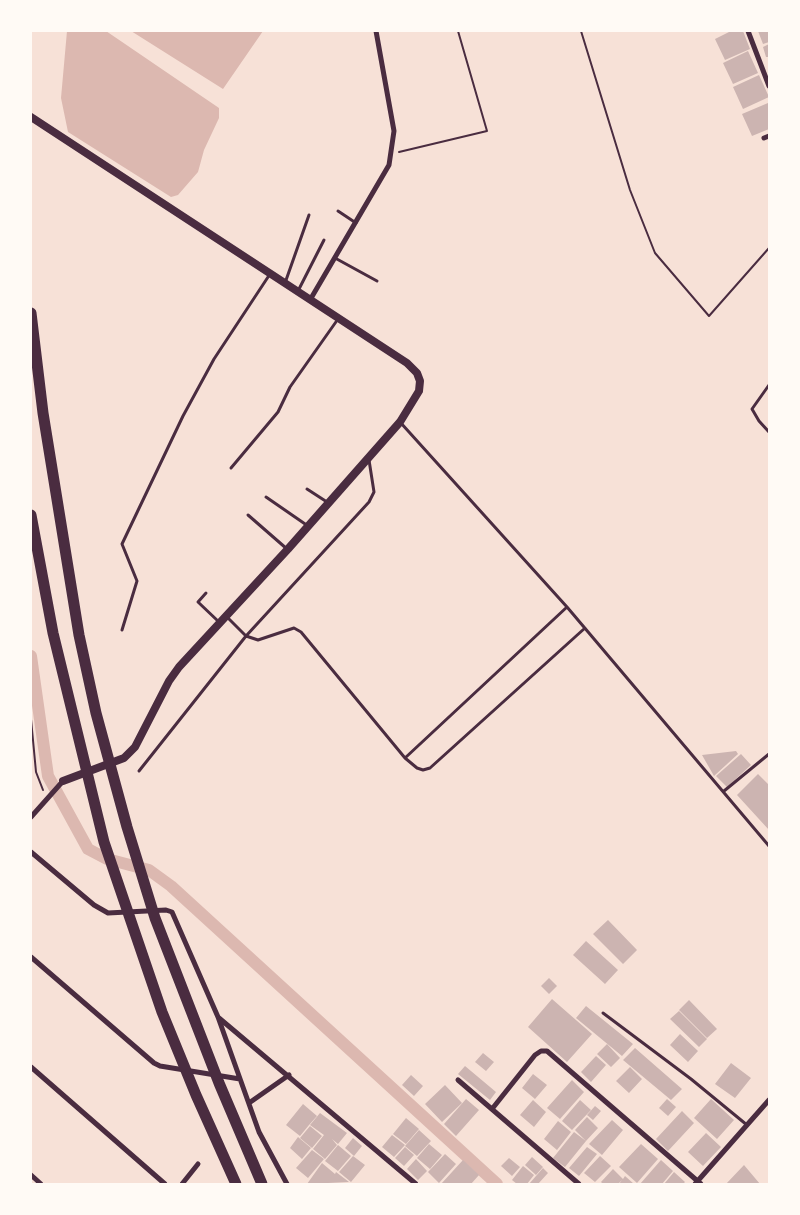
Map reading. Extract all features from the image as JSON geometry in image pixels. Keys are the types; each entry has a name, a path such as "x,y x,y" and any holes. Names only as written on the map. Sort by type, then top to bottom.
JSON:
{"highway":[{"path":"31,313 44,423 79,635 96,713 127,827 155,918 219,1083 262,1184"},
{"path":"31,515 53,633 104,842 162,1012 196,1095 236,1184"}],"street":[{"path":"310,300 382,180 392,153 394,131 376,31"},
{"path":"748,31 769,86"},
{"path":"31,117 407,363 417,372 420,381 419,391 400,422 169,681 144,732 124,758 63,781 31,817"},
{"path":"31,852 94,905 108,913 166,910 172,912 218,1017 259,1132 287,1184"},
{"path":"31,957 154,1063 160,1066 240,1079"},
{"path":"218,1017 416,1184"},
{"path":"492,1109 535,1056 541,1050 547,1051 698,1183 769,1100"},
{"path":"31,1067 165,1184"},
{"path":"249,1103 289,1075"},
{"path":"458,1080 579,1184"},
{"path":"182,1184 198,1164"},
{"path":"31,1175 41,1184"}],"lane":[{"path":"338,211 356,223"},
{"path":"285,284 309,215"},
{"path":"122,630 137,581 122,544 184,416 210,367 270,274 297,292 324,240"},
{"path":"335,258 377,281"},
{"path":"231,468 278,412 290,387 339,318"},
{"path":"768,431 758,421 752,409 769,385"},
{"path":"400,422 567,607 769,846"},
{"path":"139,771 246,636 369,502 374,492 374,486 369,457"},
{"path":"307,489 328,503"},
{"path":"266,497 308,526"},
{"path":"248,515 288,549"},
{"path":"206,593 199,600 199,604 220,623"},
{"path":"405,758 567,607"},
{"path":"227,616 246,636 258,640 294,628 301,632 405,758 417,768 423,770 430,768 585,628"},
{"path":"724,791 769,754"},
{"path":"603,1013 691,1079 747,1125"}],"path":[{"path":"392,153 487,131 458,31"},
{"path":"581,31 630,190 655,253 710,316 769,248"},
{"path":"31,719 37,777 49,795"}],"shaded area":[{"path":"67,31 106,31 219,108 219,118 204,150 198,172 178,195 171,197 68,132 61,98"},
{"path":"131,31 263,31 223,89"}],"building":[{"path":"731,31 743,31 750,49 725,60 715,39"},
{"path":"758,31 769,31 769,42 763,44"},
{"path":"769,44 769,57 766,57 763,47"},
{"path":"748,51 758,73 733,84 723,63"},
{"path":"759,75 769,97 743,109 733,87"},
{"path":"768,103 769,129 752,136 742,114"},
{"path":"736,751 738,754 714,776 702,755"},
{"path":"741,754 751,765 727,787 716,776"},
{"path":"758,774 769,785 769,830 737,795"},
{"path":"608,920 637,950 623,964 593,934"},
{"path":"586,941 618,970 605,984 573,955"},
{"path":"549,978 557,986 549,994 541,986"},
{"path":"552,999 592,1034 567,1062 528,1027"},
{"path":"689,1000 717,1029 707,1038 679,1010"},
{"path":"586,1006 633,1044 622,1056 576,1018"},
{"path":"679,1011 707,1039 699,1047 670,1019"},
{"path":"680,1034 698,1051 688,1062 670,1045"},
{"path":"607,1044 620,1058 611,1067 597,1054"},
{"path":"635,1048 682,1089 671,1100 623,1060"},
{"path":"483,1053 494,1062 486,1071 475,1062"},
{"path":"596,1056 606,1065 591,1082 581,1072"},
{"path":"731,1063 751,1078 735,1098 715,1084"},
{"path":"465,1066 496,1092 490,1100 458,1074"},
{"path":"630,1067 642,1079 629,1093 616,1081"},
{"path":"533,1074 547,1085 535,1099 522,1088"},
{"path":"411,1075 423,1086 414,1096 402,1085"},
{"path":"572,1080 584,1092 560,1119 547,1108"},
{"path":"445,1085 462,1103 442,1122 425,1104"},
{"path":"466,1099 479,1110 456,1136 444,1124"},
{"path":"667,1099 676,1107 668,1116 659,1108"},
{"path":"711,1099 734,1120 717,1139 694,1118"},
{"path":"533,1100 546,1112 534,1127 520,1115"},
{"path":"580,1100 591,1110 572,1130 562,1121"},
{"path":"303,1104 317,1116 300,1136 286,1125"},
{"path":"595,1106 601,1111 593,1120 587,1115"},
{"path":"682,1111 694,1123 668,1151 656,1139"},
{"path":"320,1113 347,1133 338,1144 332,1139 337,1145 325,1159 313,1149 324,1135 310,1125"},
{"path":"587,1117 598,1128 586,1141 575,1130"},
{"path":"406,1118 419,1129 406,1144 393,1134"},
{"path":"612,1120 623,1130 602,1155 589,1144"},
{"path":"558,1121 571,1132 557,1150 544,1139"},
{"path":"310,1126 322,1136 312,1148 300,1138"},
{"path":"419,1130 431,1141 417,1156 405,1146"},
{"path":"574,1132 586,1141 565,1167 553,1158"},
{"path":"706,1133 721,1147 703,1166 688,1152"},
{"path":"392,1135 405,1145 394,1157 382,1147"},
{"path":"298,1137 311,1148 302,1159 290,1148"},
{"path":"353,1138 362,1146 354,1156 345,1148"},
{"path":"429,1144 442,1155 430,1169 417,1158"},
{"path":"641,1144 658,1159 637,1183 619,1167"},
{"path":"338,1145 351,1156 338,1171 325,1161"},
{"path":"405,1147 414,1155 404,1166 395,1158"},
{"path":"587,1147 597,1154 579,1176 569,1168"},
{"path":"312,1150 324,1159 308,1178 296,1168"},
{"path":"445,1154 456,1164 439,1183 428,1172"},
{"path":"353,1156 365,1165 351,1182 339,1172"},
{"path":"600,1156 611,1166 595,1182 584,1173"},
{"path":"532,1157 543,1167 536,1175 525,1165"},
{"path":"509,1158 520,1167 512,1176 501,1166"},
{"path":"416,1159 427,1171 418,1180 407,1169"},
{"path":"463,1160 479,1175 471,1184 441,1184"},
{"path":"661,1160 673,1171 662,1184 640,1184"},
{"path":"322,1163 335,1174 336,1172 349,1182 307,1184"},
{"path":"744,1165 760,1184 726,1184"},
{"path":"523,1166 534,1175 527,1184 517,1184 512,1180"},
{"path":"543,1168 548,1173 538,1184 529,1184"},
{"path":"613,1169 623,1179 625,1176 634,1184 619,1184 622,1180 618,1184 603,1184 601,1182"},
{"path":"674,1172 685,1182 683,1184 664,1184"}],"waterway":[{"path":"31,656 48,776 88,849 107,859 149,870 171,886 497,1184"}]}
